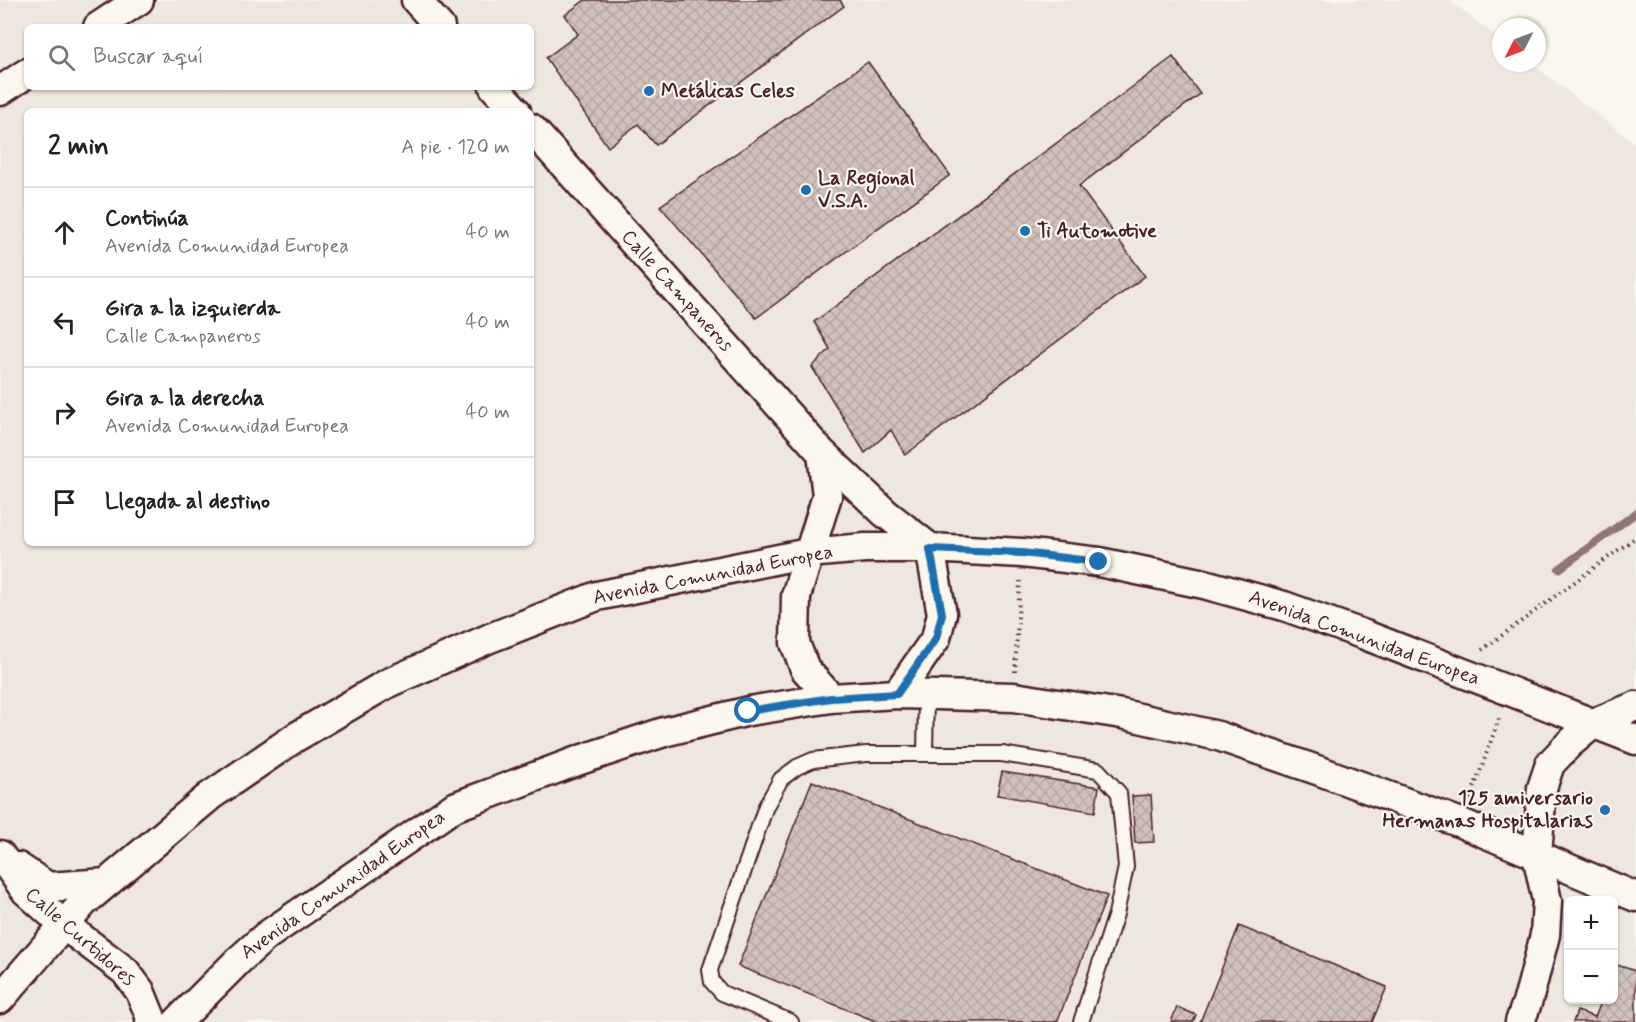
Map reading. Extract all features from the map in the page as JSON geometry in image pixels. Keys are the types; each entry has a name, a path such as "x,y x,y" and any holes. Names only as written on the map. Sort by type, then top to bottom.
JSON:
{"street":[{"path":"103,24 139,0"},
{"path":"416,0 437,24"},
{"path":"0,91 24,75"},
{"path":"497,90 513,108"},
{"name":"Calle Campaneros","path":"534,131 822,453 885,513 930,549"},
{"path":"822,453 827,496 796,596 795,643 805,669 831,698"},
{"name":"Avenida Comunidad Europea","path":"0,999 84,902 210,796 296,737 388,682 490,638 597,596 808,553 865,548 1022,553 1099,562 1204,584 1284,606 1510,690 1636,740"},
{"path":"897,694 936,638 942,614 930,549"},
{"name":"Avenida Comunidad Europea","path":"177,1022 266,936 453,807 664,732 748,711 831,698 897,694 1014,697 1122,714 1218,736 1461,823 1624,890"},
{"path":"1520,1022 1545,935 1547,901 1537,855 1542,788 1550,764 1594,723 1636,706"},
{"name":"Calle Curtidores","path":"0,850 48,887 106,883"},
{"name":"Calle Curtidores","path":"0,855 26,891 64,925 125,971 140,991 151,1018 150,1022"},
{"path":"1535,972 1564,940"}],"lane":[{"path":"925,754 926,694"},
{"path":"791,1022 722,993 712,982 710,970 766,806 781,779 797,767 813,760 866,754 1002,754 1098,770 1119,792 1126,867 1116,914 1081,1022"}],"path":[{"path":"1456,670 1636,537"},
{"path":"1014,697 1022,553"},
{"path":"1461,823 1510,690"}],"shaded area":[{"path":"0,0 1449,0 1492,33 1492,72 1543,72 1636,144 1636,1022 0,1022"}],"building":[{"name":"Metálicas Celes","path":"585,0 840,0 844,6 656,145 638,124 608,147 546,58 578,34 565,15"},
{"name":"Ti Automotive","path":"1173,57 1200,94 1079,186 1145,276 905,455 891,430 865,453 812,367 830,349 814,322"},
{"name":"La Regional V.S.A.","path":"868,62 950,175 756,318 660,206"},
{"path":"1002,772 1099,787 1095,812 997,795"},
{"path":"812,781 1107,896 1057,1022 878,1022 738,966"},
{"path":"1151,795 1154,842 1135,843 1132,796"},
{"path":"1239,926 1387,987 1372,1022 1200,1022"},
{"path":"1618,965 1636,971 1636,1022 1573,1022 1577,1011 1595,1017 1600,1004 1618,1004"},
{"path":"1177,1007 1196,1015 1193,1022 1171,1022"}],"waterway":[{"path":"1559,569 1636,513"}],"place":[{"name":"Metálicas Celes","path":"649,91"},
{"name":"La Regional V.S.A.","path":"806,190"},
{"name":"Ti Automotive","path":"1025,231"},
{"name":"125 amiversario Hermanas Hospitalarias","path":"1605,810"}],"route":[{"path":"748,711 831,698 897,694 936,638 942,614 930,549 1022,553 1099,562"}]}
